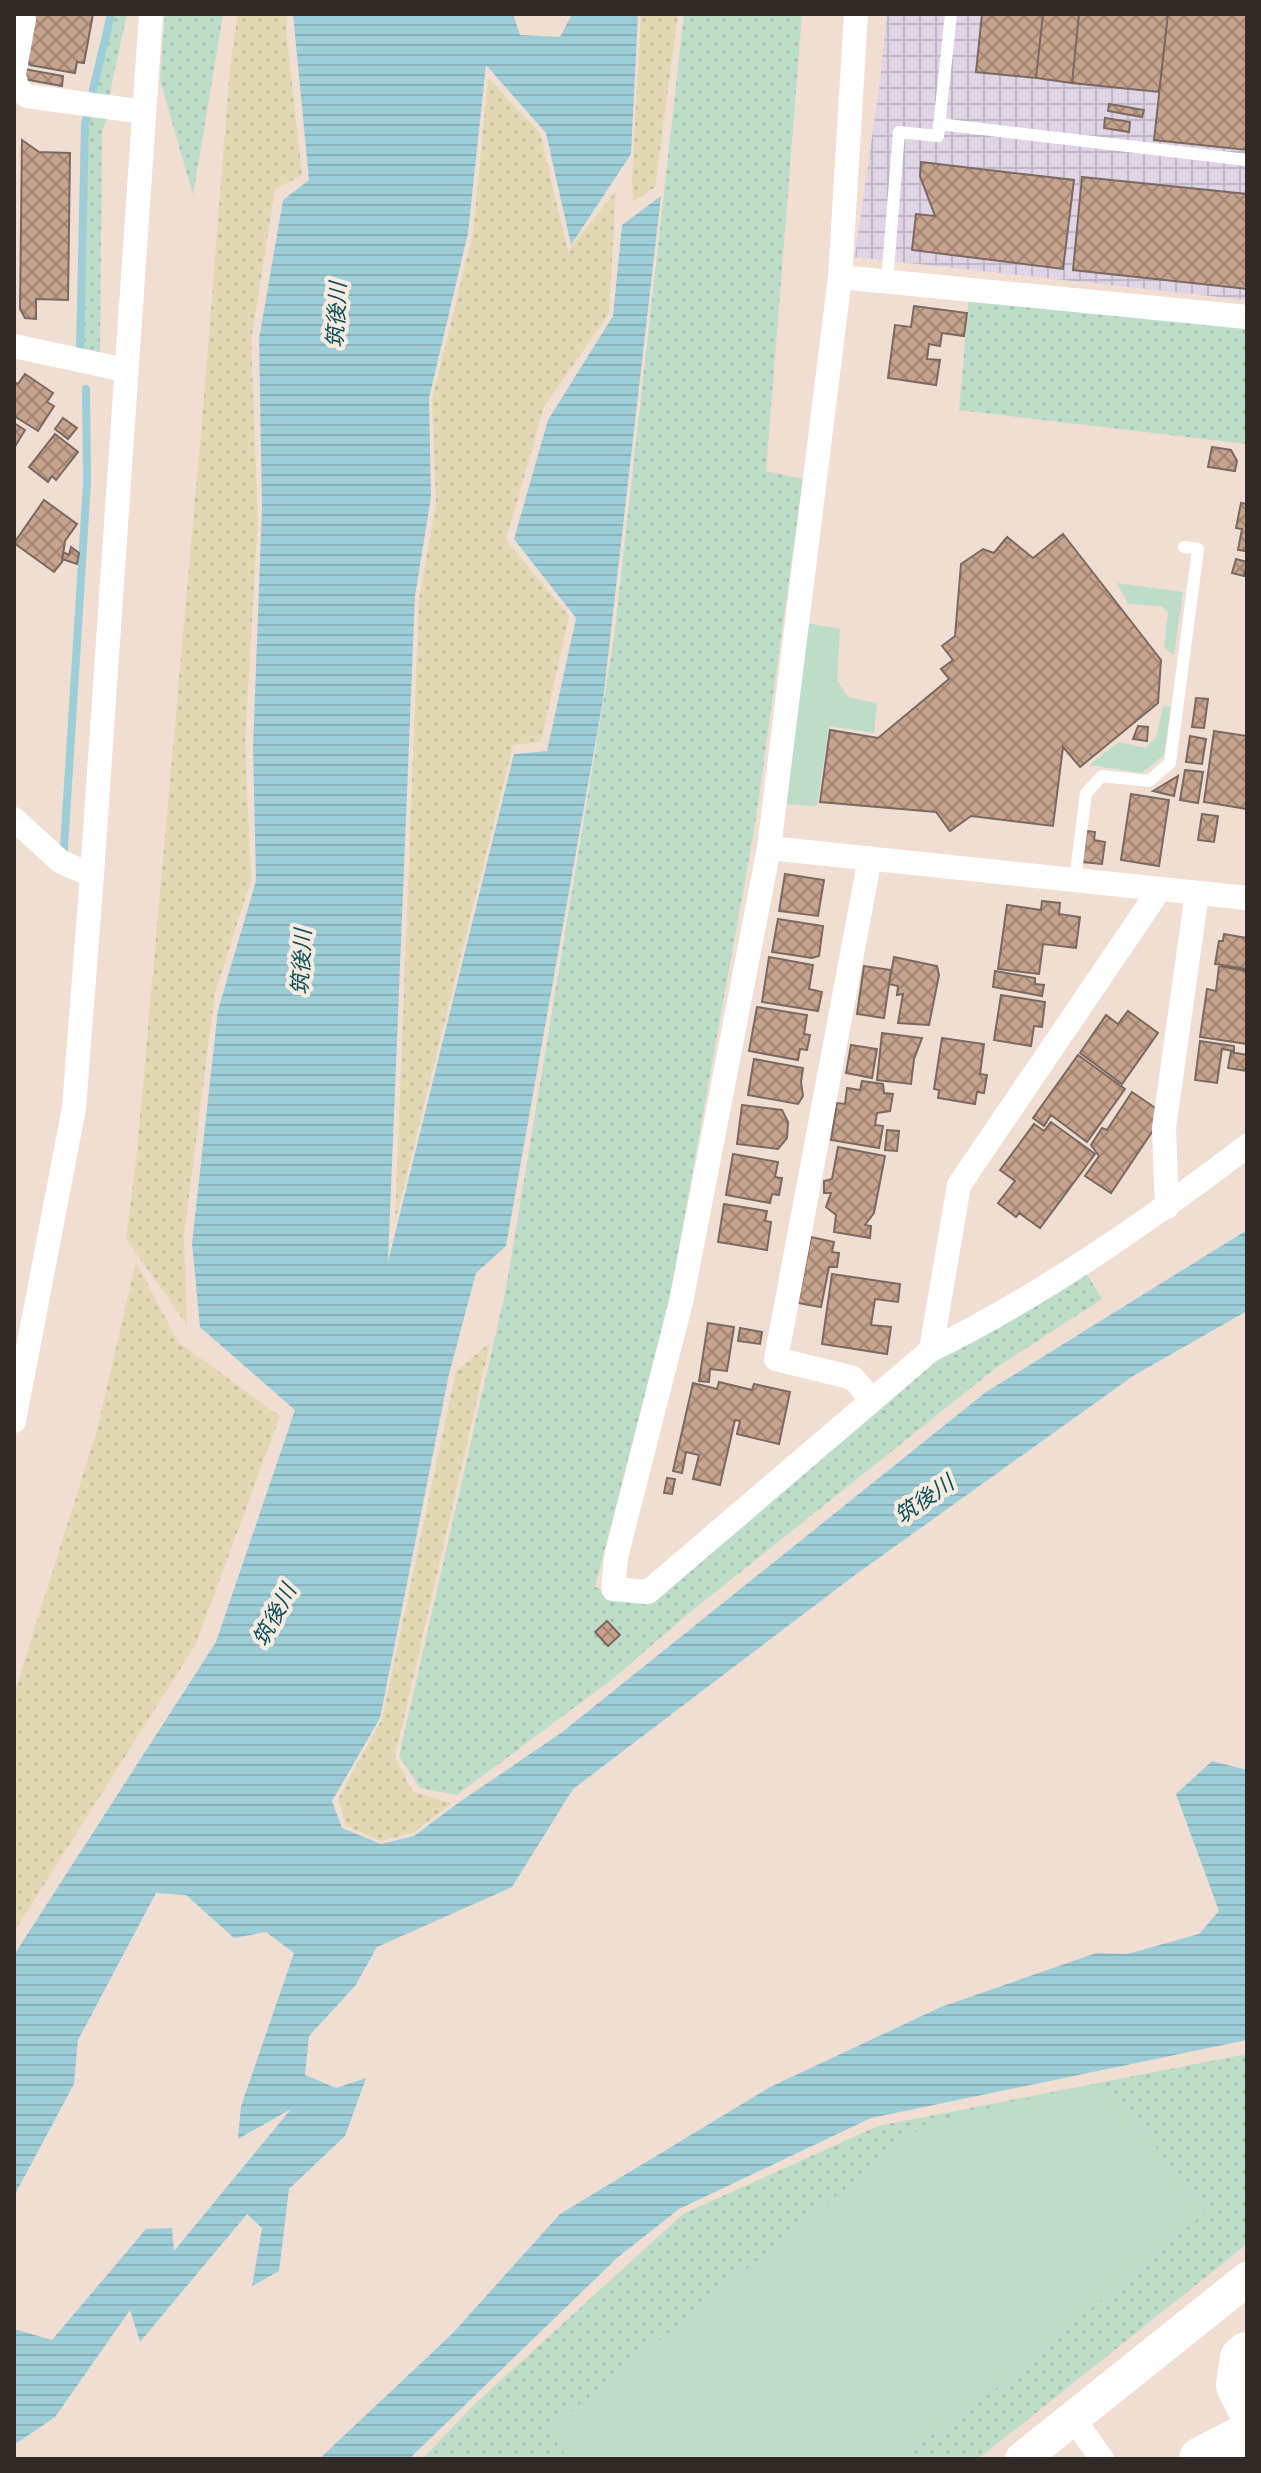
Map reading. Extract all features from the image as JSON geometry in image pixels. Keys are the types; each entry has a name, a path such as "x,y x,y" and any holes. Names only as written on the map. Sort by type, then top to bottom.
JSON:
{"highway":[{"path":"1247,2354 1242,2358 1238,2385 1247,2404"},
{"path":"1201,2459 1247,2435"}],"street":[{"path":"14,1421 74,1108 151,14"},
{"path":"856,14 840,277 769,848 681,1302 616,1557 613,1589 648,1592 931,1350 984,1324 1167,1207 1247,1146"},
{"path":"24,19 14,75 18,89 27,96 144,112"},
{"path":"840,277 1247,317"},
{"path":"14,346 125,370"},
{"path":"14,819 61,862 92,875"},
{"path":"769,848 1247,898"},
{"path":"870,858 776,1359 853,1378 872,1400"},
{"path":"931,1350 959,1185 1160,889"},
{"path":"1167,1207 1164,1128 1197,893"},
{"path":"1022,2459 1247,2279"},
{"path":"1073,2418 1102,2459"}],"lane":[{"path":"887,282 899,132 938,136 951,14"},
{"path":"939,124 1247,160"},
{"path":"1075,880 1086,793 1102,776 1149,781 1170,763 1198,549 1184,547"}],"shaded area":[{"path":"887,14 1247,14 1247,300 855,257"}],"green space":[{"path":"113,14 127,14 109,97 93,95"},
{"path":"165,14 223,14 193,195 160,80"},
{"path":"684,14 802,14 766,471 803,479 755,825 670,1297 595,1587 646,1605 944,1354 1085,1271 1102,1299 997,1367 683,1618 615,1677 457,1795 420,1788 399,1756 506,1289 614,638"},
{"path":"91,114 109,115 102,131 100,353 82,351 87,124"},
{"path":"969,296 1247,322 1247,444 959,410"},
{"path":"1117,583 1183,592 1174,655 1164,648 1168,613 1162,606 1128,604"},
{"path":"802,622 840,629 837,680 848,697 877,703 874,733 829,726 817,806 783,804"},
{"path":"1163,706 1171,707 1164,755 1142,773 1089,765 1119,742 1145,748 1156,737"},
{"path":"1247,2054 1247,2244 978,2459 422,2459 477,2402 683,2214 878,2126"},
{"path":"1104,2082 1207,2211 991,2393 899,2459 569,2459 547,2431 926,2123"}],"sand":[{"path":"238,14 288,14 286,30 302,175 275,189 251,341 258,519 245,742 251,880 215,993 184,1235 187,1325 126,1239 137,1152 205,387 230,67"},
{"path":"641,14 678,14 655,187 633,202 632,179"},
{"path":"488,78 540,133 568,251 616,191 609,313 544,407 506,540 569,616 541,742 513,745 395,1223 419,598 436,504 432,400 473,233"},
{"path":"136,1262 178,1342 280,1416 196,1644 14,1932 14,1694 97,1430"},
{"path":"490,1343 395,1757 413,1792 452,1803 414,1832 381,1841 346,1826 338,1799 382,1719 456,1371"}],"water":[{"name":"筑後川","path":"293,14 513,14 520,35 560,37 572,14 638,14 631,154 571,245 546,133 486,65 468,233 429,398 431,497 415,596 388,1262 514,754 547,751 576,618 514,539 548,420 613,316 622,225 661,196 603,700 506,1246 476,1273 449,1374 380,1718 332,1801 342,1828 381,1844 414,1836 561,1733 986,1392 1247,1230 1247,1311 1133,1376 855,1575 573,1789 512,1887 377,1947 355,1986 309,2036 305,2075 336,2088 366,2078 345,2136 289,2189 279,2271 252,2286 262,2228 247,2214 140,2342 130,2310 55,2417 14,2445 14,2329 52,2340 146,2229 172,2228 174,2251 291,2109 238,2139 241,2106 294,1953 266,1932 234,1938 186,1895 156,1893 78,2040 74,2084 14,2196 14,1955 216,1642 295,1410 200,1327 192,1243 218,1010 256,881 253,748 262,507 259,339 283,200 309,180"},
{"path":"1212,1761 1247,1770 1247,2040 871,2118 679,2209 617,2258 409,2459 319,2459 452,2334 560,2214 770,2087 941,2007 1096,1953 1127,1954 1199,1934 1219,1911 1176,1794"}],"building":[{"path":"34,14 93,14 84,63 77,62 75,73 30,65 25,59"},
{"path":"982,14 1043,14 1036,78 976,72"},
{"path":"1043,14 1079,14 1072,83 1036,78"},
{"path":"1079,14 1168,14 1159,92 1072,83"},
{"path":"1168,14 1247,14 1247,150 1154,140"},
{"path":"24,69 63,76 62,86 23,79"},
{"path":"1109,104 1144,110 1142,117 1108,111"},
{"path":"1105,118 1130,122 1129,132 1104,128"},
{"path":"22,140 39,152 70,153 68,300 36,299 36,319 25,318 20,309"},
{"path":"921,162 1074,180 1063,269 912,250 916,214 935,216 920,176"},
{"path":"1082,177 1247,194 1247,289 1073,270"},
{"path":"914,306 967,313 964,336 942,333 940,346 929,344 927,359 940,360 936,385 888,378 895,325 911,327"},
{"path":"25,374 53,393 47,402 54,406 38,431 14,416 14,382 18,384"},
{"path":"63,418 77,428 68,439 55,429"},
{"path":"14,423 25,430 14,448"},
{"path":"55,434 78,452 56,480 52,476 48,482 29,467"},
{"path":"1212,447 1231,450 1237,461 1235,471 1208,467"},
{"path":"44,500 77,524 65,541 62,562 54,572 14,543"},
{"path":"1241,503 1247,504 1246,551 1238,550 1242,529 1236,528"},
{"path":"1063,534 1161,660 1158,703 1080,767 1063,747 1053,826 971,816 950,831 936,812 820,802 830,730 878,738 949,679 941,669 953,660 942,646 955,636 961,564 983,549 994,553 1007,537 1033,558"},
{"path":"71,547 79,553 77,564 62,559 63,552 69,555"},
{"path":"1236,559 1247,562 1244,576 1232,573"},
{"path":"1196,698 1208,699 1204,728 1192,727"},
{"path":"1138,726 1148,727 1147,741 1133,739"},
{"path":"1214,731 1247,736 1247,809 1204,802"},
{"path":"1190,736 1206,739 1202,764 1186,762"},
{"path":"1185,770 1203,772 1198,803 1180,800"},
{"path":"1178,776 1174,796 1153,791"},
{"path":"1131,794 1169,800 1159,866 1121,860"},
{"path":"1202,814 1218,816 1214,842 1198,840"},
{"path":"1087,831 1095,832 1094,840 1105,842 1102,864 1082,862"},
{"path":"785,874 824,880 818,916 779,911"},
{"path":"1042,901 1060,903 1059,914 1080,917 1076,948 1043,944 1039,974 998,969 1007,905 1041,910"},
{"path":"778,919 823,926 819,956 812,958 772,952"},
{"path":"1224,934 1247,938 1247,969 1215,964 1219,941 1223,941"},
{"path":"769,957 813,965 809,989 822,992 818,1011 762,1002"},
{"path":"894,957 937,966 939,975 929,1025 898,1023 903,994 897,995 898,986 889,984"},
{"path":"864,966 891,970 884,1018 857,1014"},
{"path":"1219,966 1247,971 1247,1044 1200,1037 1207,989 1216,991"},
{"path":"995,971 1035,978 1035,984 1044,985 1042,996 993,987"},
{"path":"1001,995 1045,1002 1042,1027 1034,1026 1031,1046 994,1040"},
{"path":"757,1007 807,1015 804,1034 810,1035 807,1050 800,1049 798,1060 749,1051"},
{"path":"1128,1011 1158,1033 1122,1084 1080,1053 1106,1015 1118,1024"},
{"path":"882,1033 922,1038 914,1059 911,1084 877,1080"},
{"path":"942,1038 984,1044 980,1074 987,1075 984,1093 977,1092 975,1104 938,1098 939,1090 934,1089"},
{"path":"1200,1041 1234,1046 1234,1051 1222,1049 1217,1083 1195,1080"},
{"path":"851,1045 877,1049 872,1078 846,1073"},
{"path":"1231,1052 1247,1055 1247,1071 1228,1068"},
{"path":"1078,1055 1125,1089 1087,1142 1051,1115 1044,1126 1033,1118"},
{"path":"754,1059 803,1068 803,1096 798,1104 748,1095"},
{"path":"862,1081 883,1084 884,1093 893,1094 890,1111 877,1113 875,1125 883,1126 879,1148 831,1140 837,1103 845,1104 847,1088 860,1090"},
{"path":"1132,1092 1164,1114 1111,1193 1085,1176 1099,1156 1091,1145 1102,1128 1107,1130"},
{"path":"742,1105 782,1110 788,1122 787,1138 778,1149 737,1144"},
{"path":"1051,1122 1095,1154 1040,1228 1019,1213 1016,1217 998,1203 1015,1181 1000,1170 1034,1124 1044,1131"},
{"path":"887,1130 899,1131 897,1151 885,1150"},
{"path":"838,1147 885,1156 874,1213 865,1225 871,1226 870,1238 834,1232 836,1215 826,1207 831,1193 824,1193 824,1181 832,1179"},
{"path":"733,1154 778,1162 775,1177 782,1178 779,1195 772,1194 770,1203 726,1195"},
{"path":"724,1204 767,1211 765,1221 771,1222 767,1250 718,1242"},
{"path":"811,1237 834,1242 832,1252 839,1253 837,1267 829,1267 821,1307 798,1303"},
{"path":"832,1274 900,1284 898,1302 875,1299 871,1325 891,1327 887,1354 822,1344"},
{"path":"708,1323 734,1327 727,1371 710,1369 709,1382 699,1381"},
{"path":"740,1328 762,1332 760,1344 738,1341"},
{"path":"719,1382 752,1390 754,1384 790,1392 779,1444 737,1434 740,1421 735,1420 720,1485 693,1479 699,1455 686,1452 682,1473 673,1471 693,1383 717,1389"},
{"path":"667,1478 675,1479 672,1494 664,1493"},
{"path":"607,1621 620,1635 608,1646 595,1632"}],"waterway":[{"path":"80,350 85,124 111,14"},
{"path":"64,848 87,483 86,389"}]}
